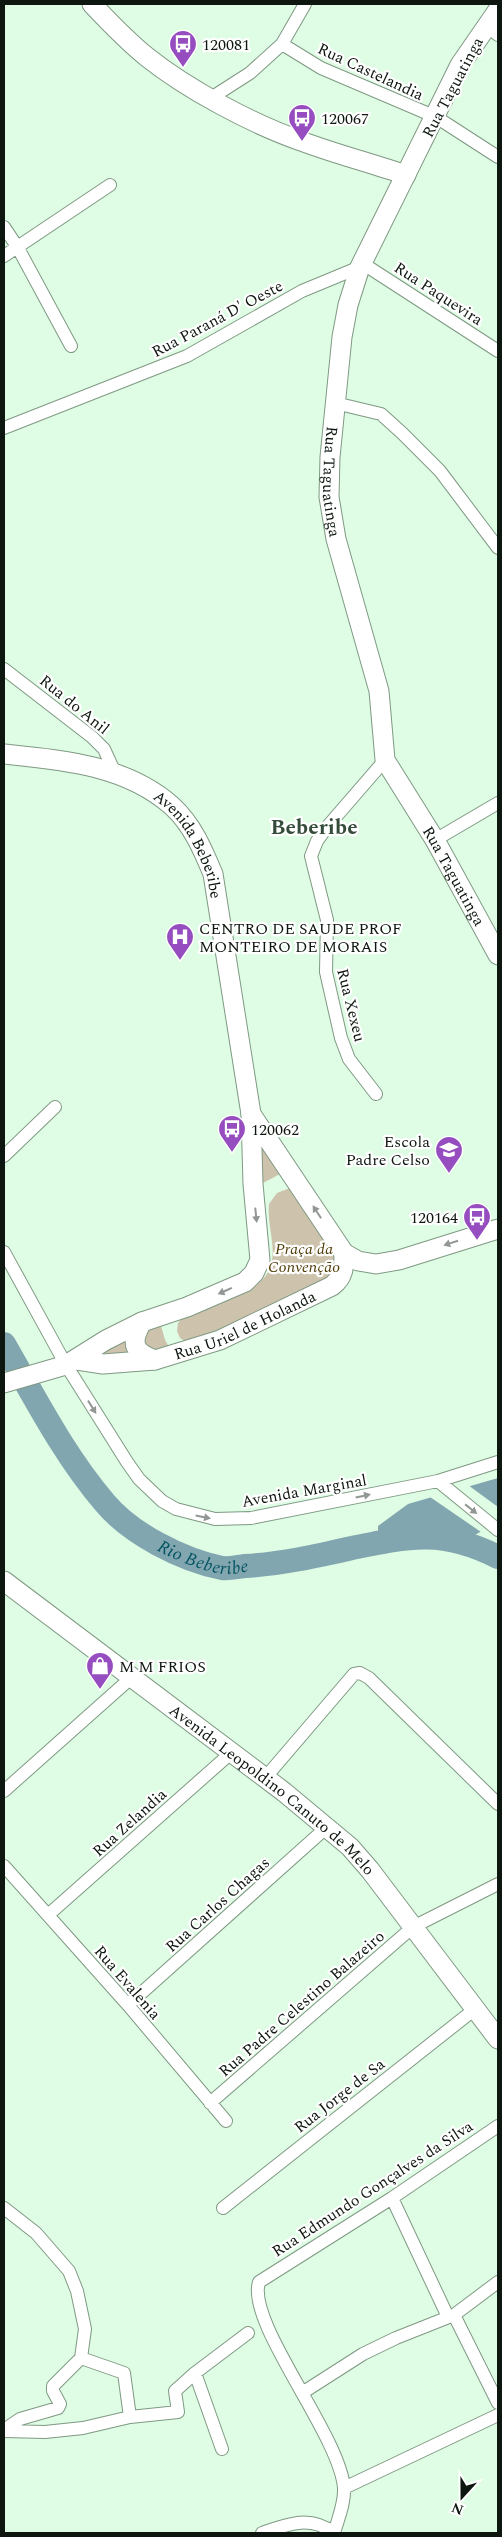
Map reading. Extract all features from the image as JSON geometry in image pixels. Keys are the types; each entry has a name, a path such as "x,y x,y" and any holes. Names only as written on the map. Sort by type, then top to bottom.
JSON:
{"street":[{"path":"92,4 120,34 148,58 212,98 267,127 301,141 406,175"},
{"path":"212,98 250,73 282,44 306,4"},
{"name":"Rua Taguatinga","path":"498,10 492,30 460,65 436,117 361,265 346,313 335,403 330,473 332,518 379,691 385,760 435,840 498,955"},
{"name":"Rua Castelandia","path":"282,44 335,75 436,117 498,157"},
{"path":"4,256 110,185"},
{"path":"4,227 18,248 71,346"},
{"name":"Rua Paquevira","path":"361,265 498,351"},
{"name":"Rua Paraná D' Oeste","path":"4,428 187,356 302,291 361,265"},
{"path":"335,403 381,414 440,471 498,548"},
{"name":"Rua do Anil","path":"4,669 92,737 104,749 115,773"},
{"name":"Avenida Beberibe","path":"4,754 77,763 115,773 151,791 172,806 201,846 213,874 251,1114 252,1184 260,1260"},
{"name":"Rua Xexeu","path":"376,1094 349,1059 341,1038 326,972 327,920 311,856 317,841 327,827 385,760"},
{"path":"435,840 498,803"},
{"path":"4,1156 55,1107"},
{"name":"Avenida Beberibe","path":"251,1114 344,1252"},
{"path":"252,1184 262,1171 270,1168 278,1168 294,1176"},
{"path":"344,1252 358,1261 376,1264 399,1260 498,1229"},
{"name":"Avenida Marginal","path":"4,1252 72,1362 139,1480 162,1502 176,1510 215,1519 251,1518 442,1485 498,1462"},
{"name":"Rua Uriel de Holanda","path":"72,1362 103,1364 156,1360 220,1340 332,1286 339,1280 344,1268 344,1252"},
{"name":"Rua Uriel de Holanda","path":"4,1383 72,1362 106,1340 142,1322 187,1307 245,1282 254,1273 260,1260"},
{"path":"142,1322 135,1334 134,1343 138,1351 156,1360"},
{"path":"442,1485 497,1529"},
{"name":"Avenida Leopoldino Canuto de Melo","path":"4,1581 265,1778 327,1827 350,1848 370,1870 498,2039"},
{"path":"265,1778 354,1674 360,1673 369,1678 498,1804"},
{"path":"4,1791 131,1678"},
{"name":"Rua Zelandia","path":"48,1915 231,1753"},
{"name":"Rua Carlos Chagas","path":"128,2006 327,1827"},
{"name":"Rua Evalenia","path":"4,1866 128,2006 226,2121"},
{"name":"Rua Padre Celestino Balazeiro","path":"210,2103 414,1927 498,1884"},
{"name":"Rua Jorge de Sa","path":"223,2208 475,2009"},
{"name":"Rua Edmundo Gonçalves da Silva","path":"302,2393 277,2346 259,2303 256,2291 262,2277 392,2198 498,2126"},
{"path":"392,2198 451,2316 498,2404"},
{"path":"4,2208 36,2233 69,2271 77,2291 85,2329 81,2358 53,2386 52,2391 60,2404 58,2408 20,2419 4,2431"},
{"path":"262,2533 291,2524 309,2521 323,2525 334,2533 344,2488 326,2435 302,2393 363,2354 396,2338 451,2316 498,2282"},
{"path":"4,2431 45,2432 83,2428 130,2417 178,2412 175,2391 195,2373 248,2333"},
{"path":"81,2358 124,2373 130,2417"},
{"path":"195,2373 222,2449"},
{"path":"344,2488 498,2415"}],"green space":[{"path":"258,1138 282,1173 263,1183 262,1183"},
{"name":"Praça da Convenção","path":"290,1188 336,1257 329,1277 220,1331 186,1342 180,1338 177,1331 178,1323 182,1318 253,1287 263,1279 269,1269 273,1249 269,1204 277,1193"},
{"path":"160,1322 165,1340 171,1350 96,1354"}],"water":[{"path":"498,1478 498,1522 473,1536 442,1528 378,1532 378,1526 408,1504"}],"pier":[{"path":"468,1485 498,1507 498,1525 481,1532 430,1497"}],"waterway":[{"name":"Rio Beberibe","path":"4,1344 63,1446 105,1503 143,1535 190,1559 227,1568 285,1562 409,1538 443,1539 460,1542 498,1557"}],"place":[{"name":"120081","path":"183,68"},
{"name":"120067","path":"302,142"},
{"name":"CENTRO DE SAUDE PROF MONTEIRO DE MORAIS","path":"180,961"},
{"name":"120062","path":"232,1153"},
{"name":"Escola Padre Celso","path":"449,1174"},
{"name":"120164","path":"477,1241"},
{"name":"M M FRIOS","path":"100,1690"}],"district":[{"name":"Beberibe","path":"314,827"}]}
